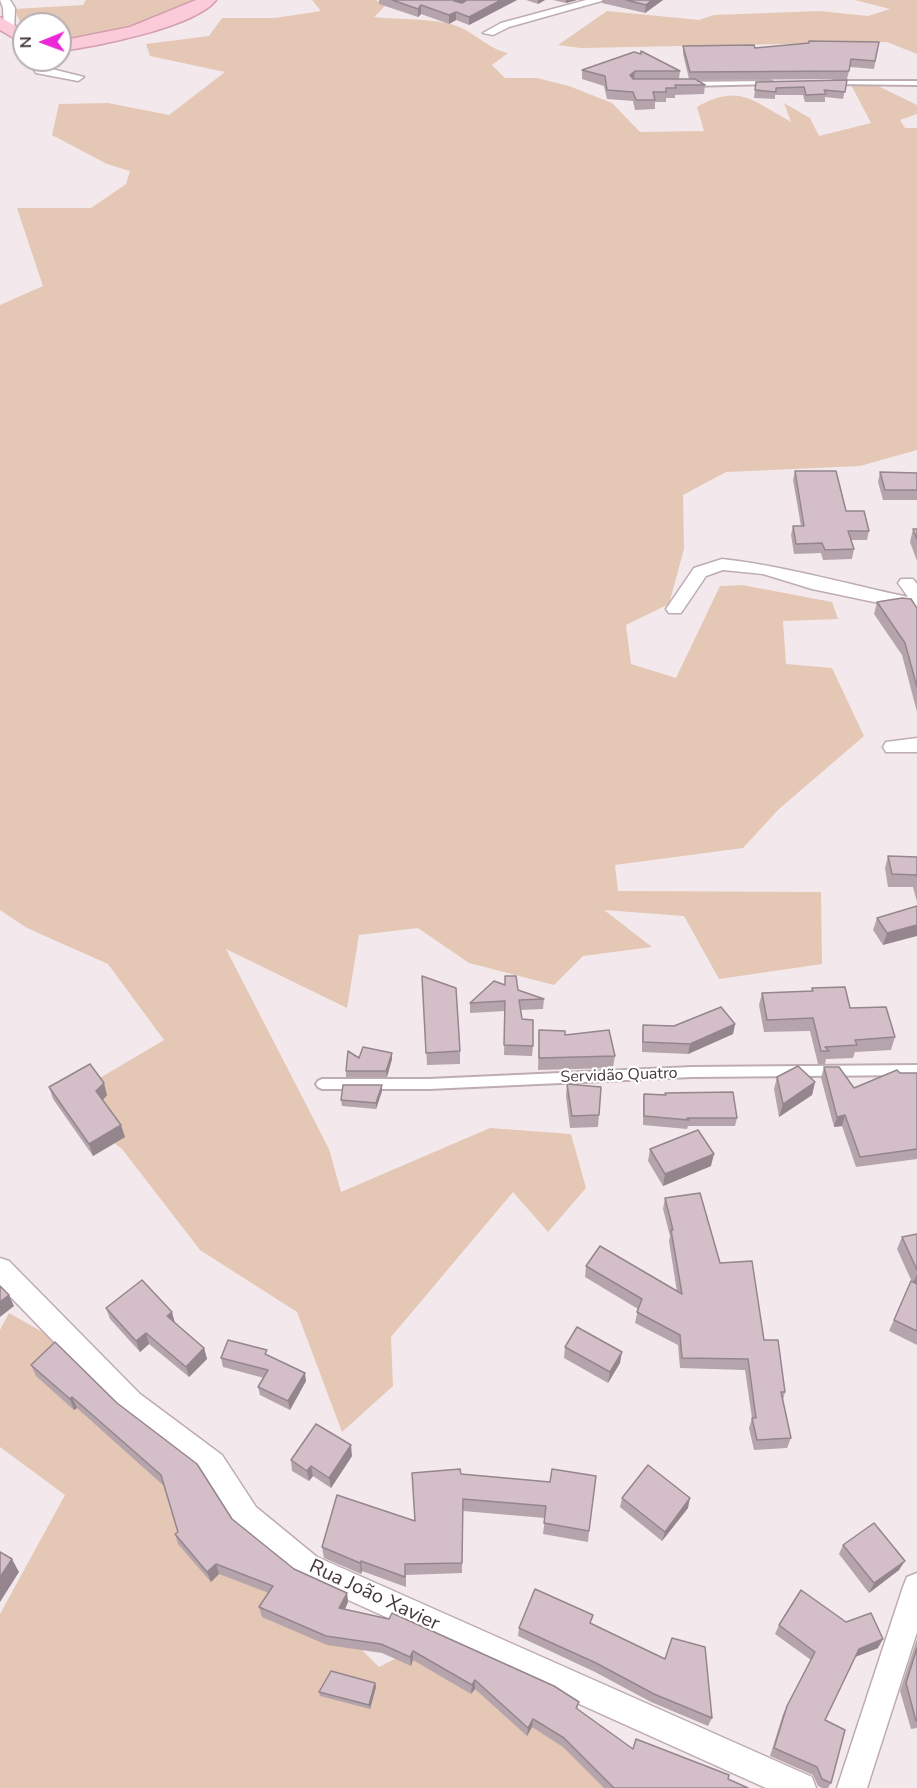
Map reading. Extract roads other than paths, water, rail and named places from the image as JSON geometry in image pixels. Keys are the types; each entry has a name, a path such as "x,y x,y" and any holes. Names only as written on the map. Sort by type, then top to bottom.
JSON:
{"street":[{"path":"4,0 9,8 12,30"},
{"path":"72,45 83,44 181,14 208,0"},
{"path":"489,33 534,16 599,0"},
{"path":"51,72 78,77"},
{"path":"675,609 700,572 722,564 764,569 812,583 917,605"},
{"path":"893,747 917,745"},
{"name":"Rua João Xavier","path":"0,1269 131,1403 212,1464 246,1517 307,1567 801,1788"},
{"path":"852,1788 917,1587"}],"lane":[{"path":"682,84 776,83"},
{"path":"824,83 917,83"},
{"name":"Servidão Quatro","path":"322,1084 429,1084 692,1072 917,1070"}]}
